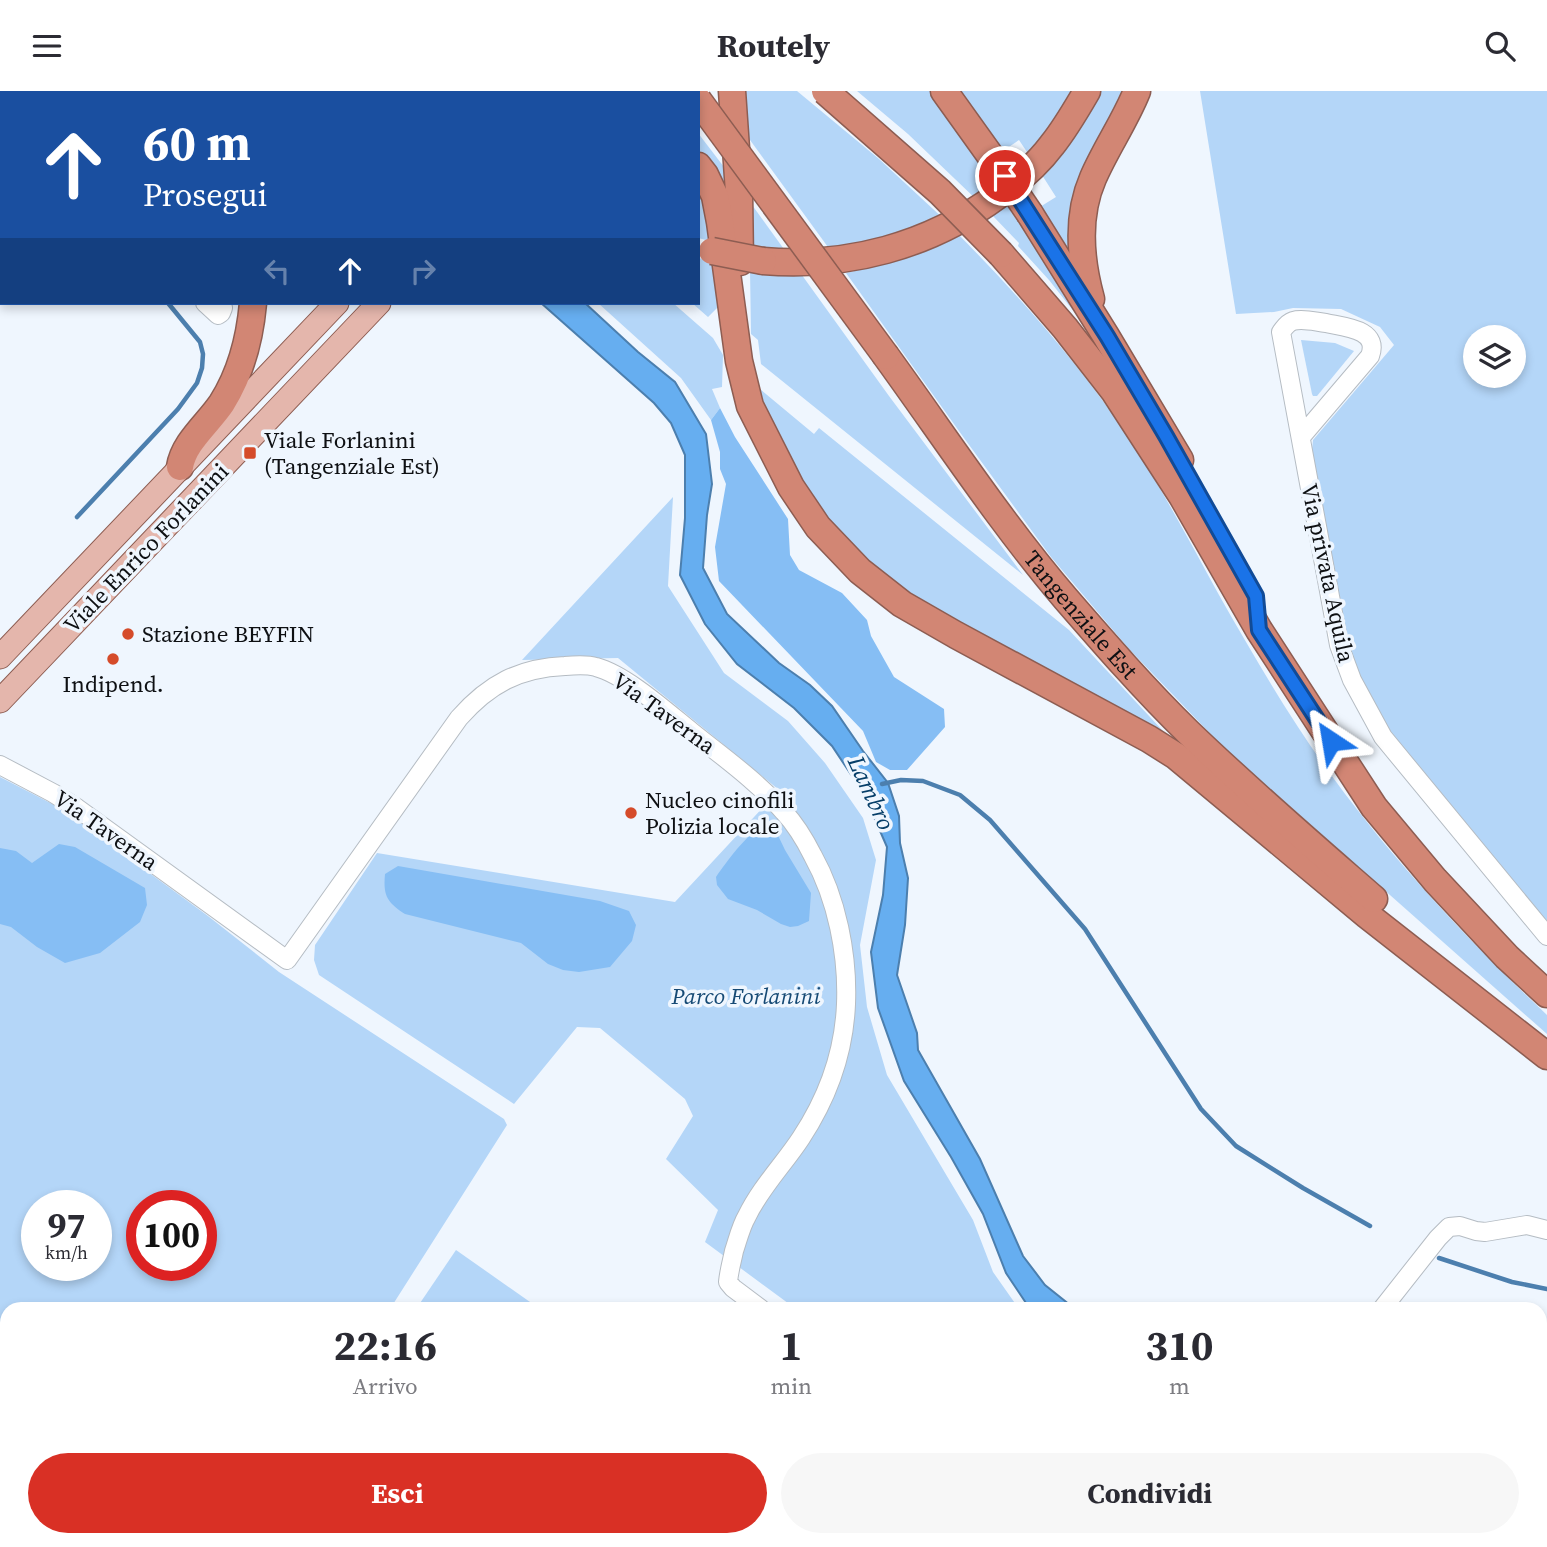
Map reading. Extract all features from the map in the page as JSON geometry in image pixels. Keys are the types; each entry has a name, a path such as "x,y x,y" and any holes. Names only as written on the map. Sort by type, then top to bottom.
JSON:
{"highway":[{"path":"732,91 739,192 742,326 748,376 770,446"},
{"path":"825,91 931,184 1001,254 1065,328 1114,391 1207,524"},
{"path":"944,91 1030,214 1107,336"},
{"path":"705,249 764,261 797,263 861,256 909,243 972,213 1037,163 1061,133 1087,91"},
{"path":"1137,91 1093,178 1084,205 1080,239 1083,271 1090,299 1259,630 1374,807 1435,880 1507,957 1547,994"},
{"name":"Tangenziale Est","path":"700,103 1012,530 1072,605 1186,729 1237,778 1311,857 1547,1054"},
{"path":"700,168 715,196 739,361 750,406 790,487 818,527 860,571 902,604 1149,739 1176,756 1311,857"},
{"path":"180,467 184,451 215,413 233,383 248,339 253,305"}],"main road":[{"name":"Viale Enrico Forlanini","path":"0,657 335,305"},
{"name":"Viale Enrico Forlanini","path":"3,699 377,305"}],"street":[{"path":"207,305 218,314 223,308 221,305"},
{"name":"Via privata Aquila","path":"1301,437 1370,356 1373,349 1364,333 1352,328 1295,320 1287,324 1281,332 1339,645 1352,680 1383,737 1547,936"},
{"name":"Via Taverna","path":"0,765 77,808 287,960 459,718 488,689 503,680 532,670 586,665 607,671 642,692 739,770 784,812 799,831 827,884 842,946 846,976 844,1034 828,1091 800,1139 755,1201 746,1217 733,1258 728,1282 752,1302"},
{"path":"1388,1302 1449,1227 1496,1231 1527,1225 1547,1230"}],"green space":[{"path":"741,91 797,91 879,159 946,221 833,254 742,129"},
{"path":"857,91 935,91 999,187 979,202 908,134"},
{"path":"953,91 1075,91 1029,155 1019,140 1000,153"},
{"path":"1100,91 1133,91 1071,257 1035,210 1056,197 1042,175"},
{"path":"1200,91 1547,91 1547,928 1390,736 1358,673 1341,623 1312,450 1313,440 1394,345 1380,327 1341,309 1293,308 1236,314"},
{"path":"700,136 727,171 728,202 700,159"},
{"path":"700,184 718,243 700,238"},
{"path":"747,198 786,252 750,249"},
{"path":"1008,202 1090,332 1018,246 1019,243 991,214"},
{"path":"959,235 1049,333 1129,438 1257,661 1325,767 1414,879 1547,1015 1547,1034 1224,748 1129,649 1051,557 846,273 900,260"},
{"path":"700,258 713,261 719,306 708,317 694,305 700,305"},
{"path":"750,269 799,271 1023,575 761,364 758,340 751,334"},
{"path":"600,305 675,305 713,338 723,355 722,387 712,389 720,408 711,420 681,378"},
{"path":"1301,340 1335,343 1354,351 1317,396 1312,394"},
{"path":"760,389 814,434 819,428 1069,630 1163,731 1160,735 912,605 809,503 766,411"},
{"name":"Parco Forlanini","path":"673,497 668,586 724,673 788,721 825,763 863,818 876,860 860,945 867,1007 887,1075 973,1220 993,1272 1014,1302 786,1302 705,1242 718,1210 666,1159 693,1116 685,1099 600,1028 577,1027 514,1104 319,975 314,960 315,945 377,853 675,902 779,790 618,658 522,660"},
{"path":"0,777 62,809 208,916 279,972 504,1119 507,1125 394,1302 0,1302"},
{"path":"456,1250 530,1302 421,1302"}],"shaded area":[{"path":"720,408 735,437 788,519 790,555 799,570 842,593 867,620 871,636 894,677 944,709 945,727 907,770 890,770 876,762 863,731 719,581 715,547 726,484 720,469 720,452 711,420"},
{"path":"767,823 774,827 811,893 809,921 798,926 781,924 757,910 728,899 717,885 716,877 732,855"},
{"path":"59,844 75,847 145,888 147,905 140,922 100,953 65,963 37,947 11,927 0,924 0,848 16,851 32,863"},
{"path":"398,866 600,901 629,911 636,925 632,941 610,967 579,972 563,970 548,964 521,943 405,914 390,902 385,888 385,874"}],"water":[{"name":"Lambro","path":"543,305 587,305 675,382 706,434 712,484 703,568 727,614 779,663 810,685 832,706 888,783 899,816 900,843 908,878 905,925 897,975 917,1033 918,1050 980,1159 1023,1256 1045,1285 1066,1302 1025,1302 1006,1273 983,1214 904,1081 878,1008 871,952 883,895 887,847 864,794 832,746 794,708 737,664 705,624 680,575 685,518 685,455 671,423 654,403"}],"waterway":[{"path":"77,517 178,409 197,383 202,368 200,342 170,305"},
{"name":"Lambro","path":"882,784 901,780 923,781 960,795 990,820 1085,929 1201,1109 1236,1146 1370,1226"},
{"path":"1439,1258 1512,1282 1547,1289"}],"place":[{"name":"Viale Forlanini (Tangenziale Est)","path":"250,453"},
{"name":"Stazione BEYFIN","path":"128,634"},
{"name":"Indipend.","path":"113,659"},
{"name":"Nucleo cinofili Polizia locale","path":"631,813"}],"route":[{"path":"1005,176 1107,336 1166,436 1256,596 1259,630 1331,741"}]}
